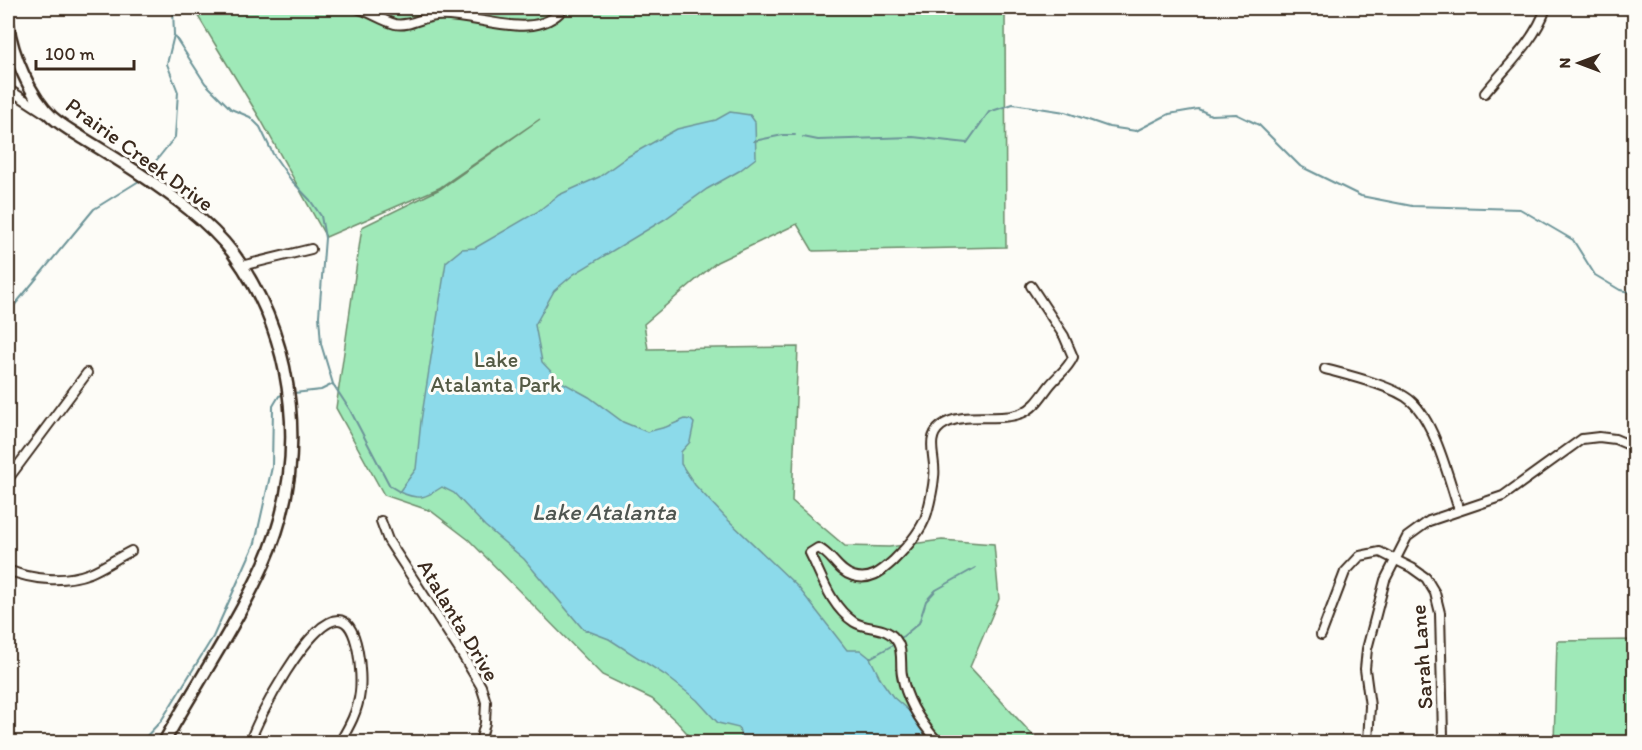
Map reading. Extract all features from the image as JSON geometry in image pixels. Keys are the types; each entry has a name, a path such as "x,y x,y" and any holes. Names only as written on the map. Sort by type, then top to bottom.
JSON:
{"main road":[{"name":"Prairie Creek Drive","path":"8,24 10,41 20,65 36,96 51,117 174,197 203,222 232,252 255,287 272,324 284,362 290,415 291,458 279,524 264,564 245,602 164,742"}],"street":[{"path":"357,8 393,24 404,25 435,16 459,15 506,26 530,25 552,18 564,8"},
{"path":"1485,93 1523,48 1546,8"},
{"path":"8,89 51,117"},
{"path":"241,266 311,249"},
{"path":"938,742 911,704 902,675 898,643 887,631 856,624 840,610 810,554 818,548 822,550 838,567 852,576 867,578 881,573 916,535 927,515 935,475 931,440 935,432 942,425 960,419 1021,414 1034,405 1070,366 1073,357 1064,336 1031,286"},
{"path":"1325,369 1395,392 1410,400 1421,412 1435,441 1459,510"},
{"path":"8,479 87,373"},
{"path":"1368,742 1370,706 1365,669 1367,649 1385,580 1407,537 1429,521 1503,496 1582,439 1599,437 1614,439 1635,447"},
{"name":"Atalanta Drive","path":"381,521 388,540 481,686 486,702 485,723 480,742"},
{"path":"8,570 20,575 44,579 77,576 90,573 131,551"},
{"name":"Sarah Lane","path":"1321,635 1345,572 1360,556 1370,552 1380,552 1426,578 1435,592 1440,613 1443,736"},
{"path":"250,742 269,700 307,640 330,621 339,619 353,630 360,664 360,693 353,721 340,742"}],"green space":[{"name":"Lake Atalanta Park","path":"193,8 1005,8 1006,247 813,251 797,224 717,262 644,324 648,349 798,347 792,501 845,546 889,547 942,540 994,544 999,599 970,667 1039,742 695,742 652,699 602,675 469,540 431,511 384,495 336,408 362,227 440,189 540,119 439,188 326,237 261,120"},
{"path":"1634,640 1634,742 1554,742 1557,641"}],"water":[{"name":"Lake Atalanta","path":"730,112 750,115 755,122 756,158 665,219 574,274 554,291 535,325 542,362 560,381 589,397 623,422 647,432 685,419 691,420 694,423 690,442 681,452 681,464 695,485 798,587 847,650 860,650 870,658 893,697 922,722 934,742 742,742 739,728 718,723 697,700 665,675 609,639 583,629 524,559 485,526 454,493 442,487 421,497 399,492 416,469 421,421 446,262 462,249 475,248 537,212 559,195 599,177 627,157 677,129 716,120"}],"waterway":[{"path":"173,8 174,35 205,83 231,109 250,117 260,127 273,154 321,216 325,238 319,316 321,344 333,384 350,410 390,486 400,492"},
{"path":"147,172 175,137 178,92 167,64 174,35"},
{"path":"803,137 818,140 913,137 967,143 989,112 1013,104 1065,112 1109,127 1136,131 1169,114 1198,109 1211,115 1236,114 1259,125 1300,166 1361,196 1412,206 1520,209 1573,240 1595,275 1620,290 1634,293"},
{"path":"754,141 795,135"},
{"path":"8,313 94,209 139,181"},
{"path":"294,393 321,390 333,384"},
{"path":"141,742 161,721 213,637 255,543 272,467 273,406 282,395"},
{"path":"901,638 919,623 926,601 936,590 975,568"},
{"path":"870,658 893,645"}]}
